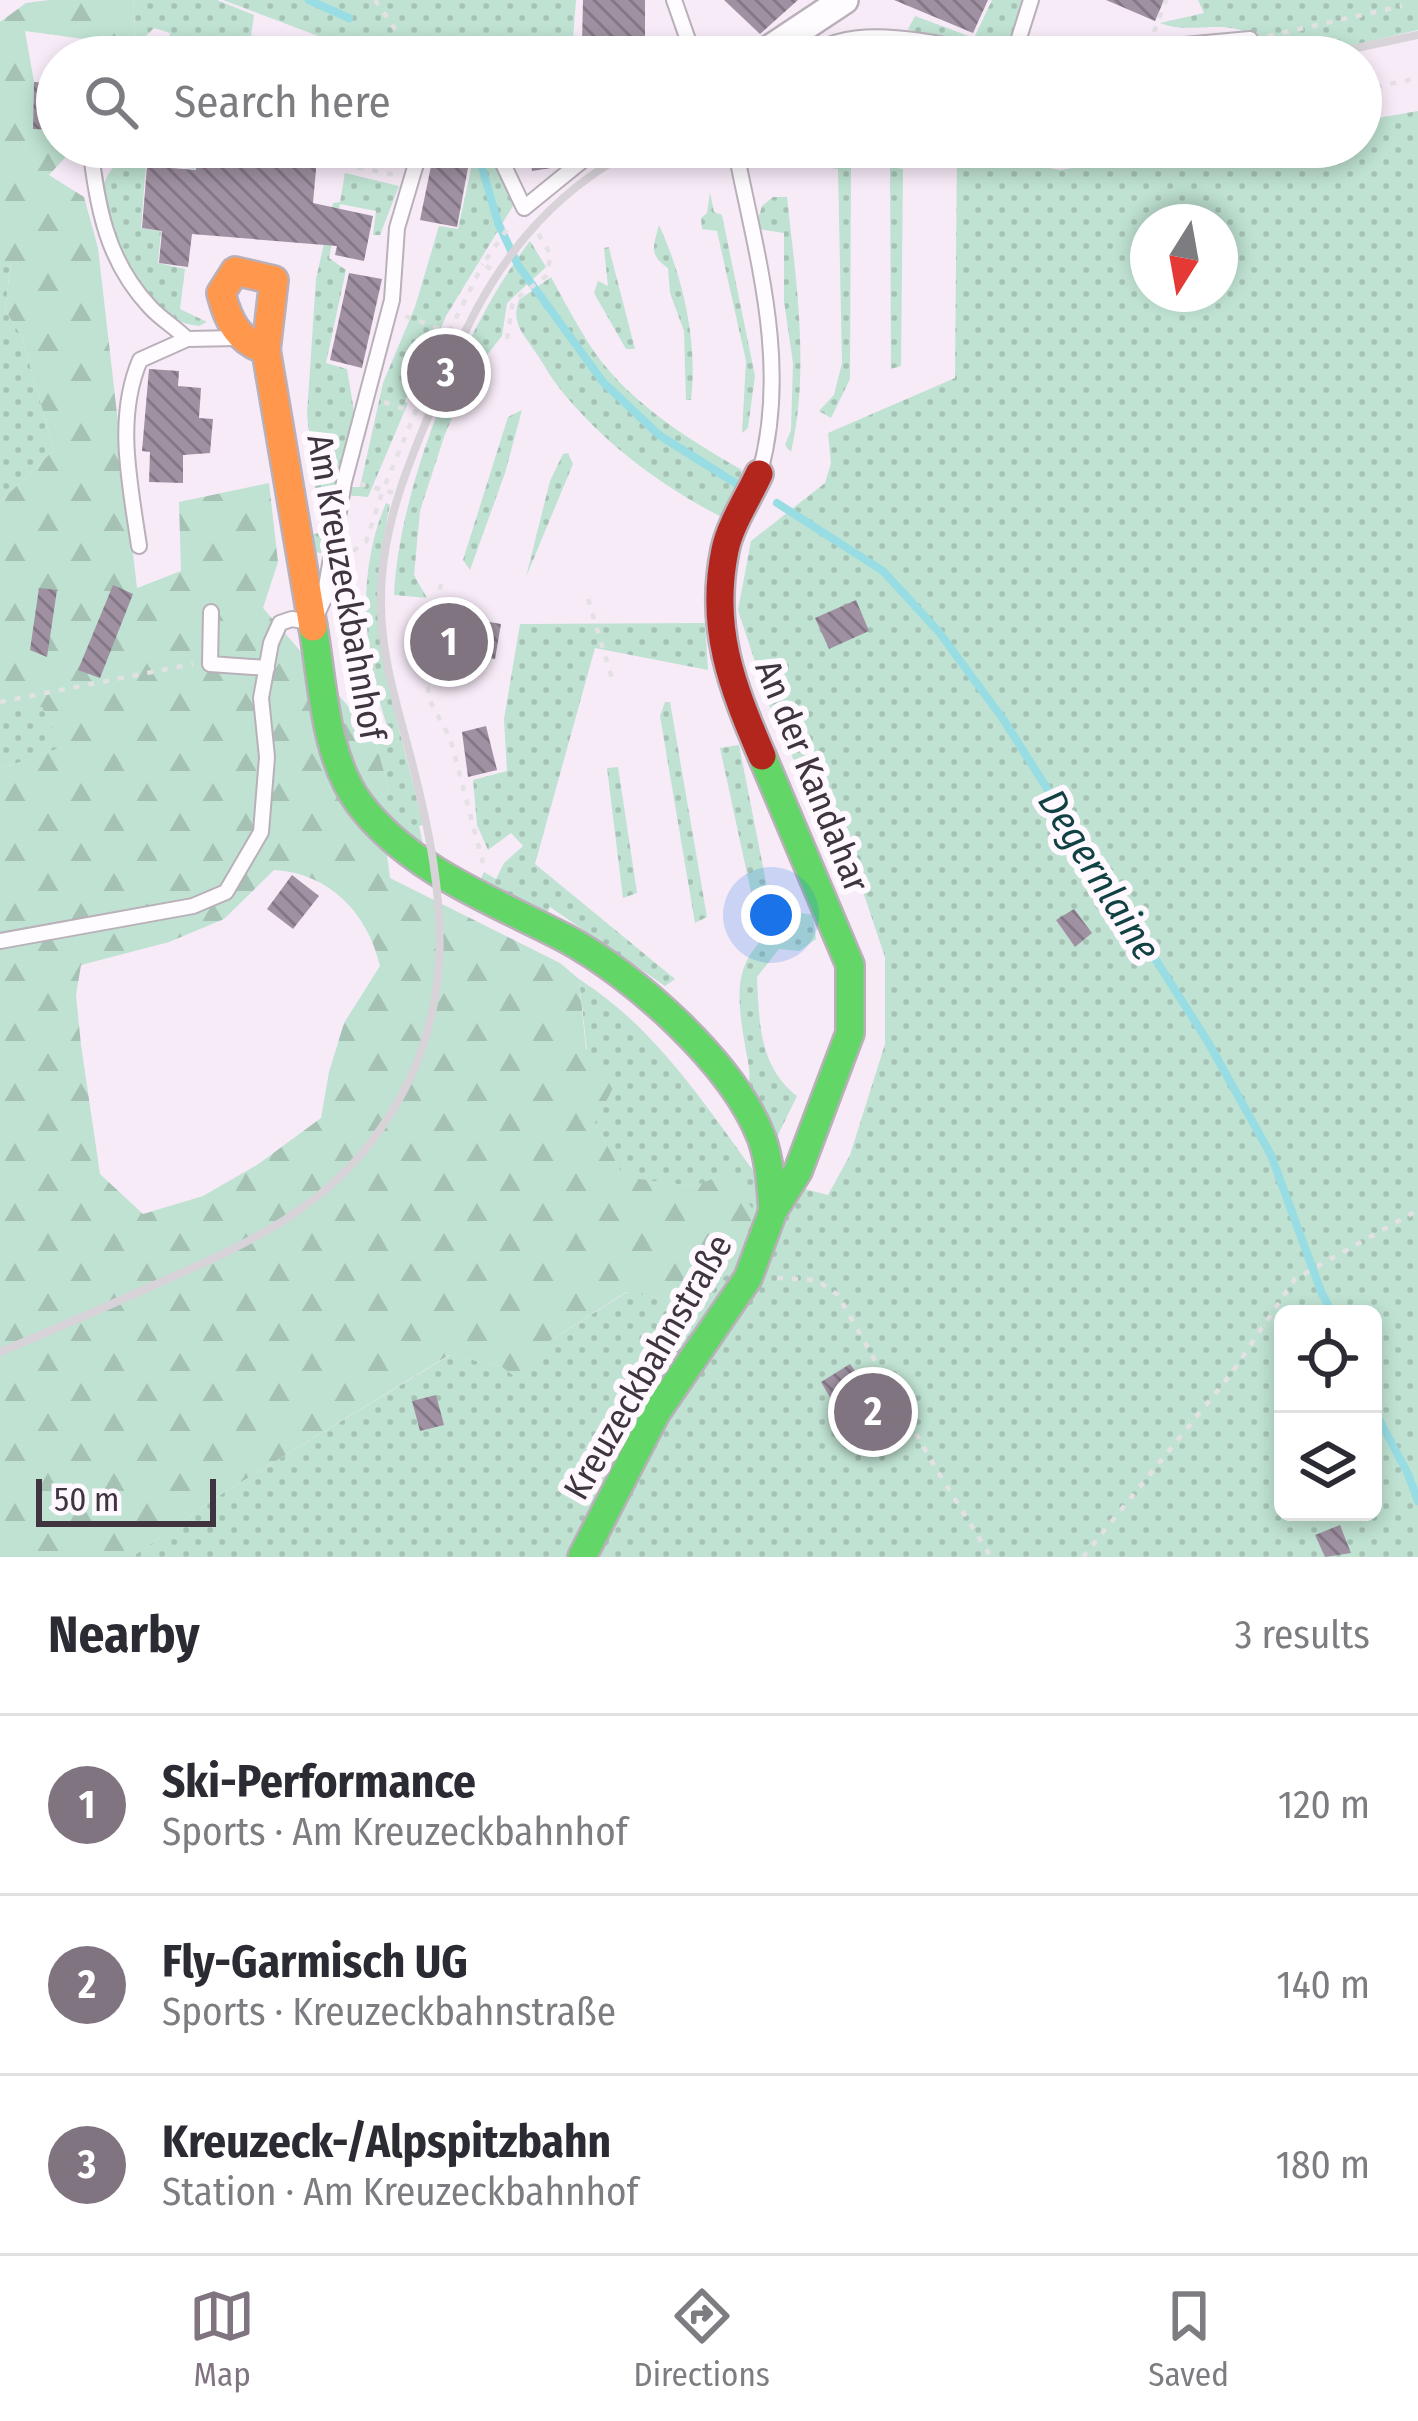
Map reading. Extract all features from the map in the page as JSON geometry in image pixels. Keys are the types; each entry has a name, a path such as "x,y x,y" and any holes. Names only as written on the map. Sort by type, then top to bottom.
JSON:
{"street":[{"path":"790,36 844,0"},
{"name":"Am Kreuzeckbahnhof","path":"238,338 220,293 236,271 274,280 266,350 332,740 344,778 362,806 389,832 508,913 568,940 654,1003 715,1069 756,1124 770,1165 773,1211"},
{"path":"238,338 266,350"},
{"name":"An der Kandahar","path":"759,475 725,548 719,635 733,688 850,965 850,1034 798,1171 773,1211"},
{"name":"Kreuzeckbahnstraße","path":"582,1557 656,1413 748,1278 773,1211"}],"lane":[{"path":"674,0 687,36"},
{"path":"1017,36 1031,0"},
{"path":"93,168 111,252 151,308 187,339"},
{"path":"313,622 324,599 344,482 389,310 397,229 415,168"},
{"path":"505,168 524,208 573,168"},
{"name":"An der Kandahar","path":"739,168 772,334 772,404 759,475"},
{"path":"139,546 125,428 127,389 140,360 187,339 238,338"},
{"path":"211,612 210,664 267,668"},
{"name":"Am Kreuzeckbahnhof","path":"0,941 193,906 226,892 261,832 267,757 262,698 280,623 292,619 313,622"}],"path":[{"path":"375,0 400,36"},
{"path":"1153,36 1166,0"},
{"path":"1264,36 1402,6"},
{"path":"1382,86 1418,78"},
{"path":"363,168 412,178"},
{"path":"507,339 509,313 519,296 546,276 550,255 524,208"},
{"path":"331,560 360,549 365,542 449,332 483,264 510,224"},
{"path":"483,264 491,269"},
{"path":"389,310 449,332"},
{"path":"405,410 415,413"},
{"path":"372,486 394,493"},
{"path":"441,584 424,650 425,677 430,700 450,738 467,811 482,848 483,865 464,886"},
{"path":"588,599 614,685"},
{"path":"0,702 186,664 210,664"},
{"path":"1083,1557 1232,1374 1295,1279 1418,1210"},
{"path":"748,1278 816,1280 838,1294 991,1557"}],"green space":[{"path":"133,0 217,0 254,15 251,36 170,36 154,28 146,36 135,36"},
{"path":"133,0 135,36 25,31 34,82 36,168 56,168 49,175 84,197 98,248 137,588 181,571 179,502 269,483 278,562 263,608 374,736 388,786 381,809 390,878 560,963 579,979 586,1049 617,1080 595,1123 624,1177 694,1186 728,1173 754,1211 737,1269 684,1302 626,1292 545,1344 524,1384 501,1366 449,1355 220,1495 132,1557 0,1557 0,769 62,747 42,707 0,707 0,502 54,450 22,337 5,310 11,262 0,261 0,22 26,3","holes":["274,870 312,879 356,914 380,966 344,1023 321,1118 257,1165 203,1196 143,1214 100,1174 76,995 81,965 169,942 224,919"]},
{"path":"223,0 576,0 573,36 318,36"},
{"path":"992,0 1026,0 1012,36 975,36"},
{"path":"1198,0 1418,0 1418,30 1382,39 1250,36 1228,28 1160,23 1204,13"},
{"path":"915,16 969,36 928,36 908,29"},
{"path":"1418,111 1418,1557 132,1557 220,1495 450,1355 501,1366 627,1292 684,1302 694,1186 624,1178 595,1123 579,979 655,1044 758,1177 828,1195 850,1155 885,1044 885,957 857,874 777,729 738,610 751,541 825,483 831,463 828,433 955,378 957,168 1382,168 1382,117"},
{"path":"114,168 146,168 141,228 161,231 158,263 185,269 180,309 207,322 199,326 182,322 142,290 111,226 103,198"},
{"path":"502,168 516,201 446,316 417,386 411,384 408,403 368,497 347,495 349,487 360,487 383,383 415,307 439,226 458,229 471,169"},
{"path":"830,168 851,168 850,379 831,418 819,411 834,395 842,363 838,169"},
{"path":"890,168 896,168 903,169 901,366 891,369"},
{"path":"345,173 399,186 380,235 373,235 376,211 340,204 329,258 346,270 326,363 347,369 355,417 322,553 313,552 313,534 320,533 307,414 316,279 333,203 340,202"},
{"path":"710,192 714,212 722,215 755,376 748,428 742,433 746,361 717,231 702,229"},
{"path":"773,197 787,197 797,293 800,389 791,452 785,445 791,430 793,363 784,301 784,233 756,225 762,206"},
{"path":"659,225 687,310 691,400 686,400 684,331 670,293 668,268 654,250"},
{"path":"530,241 546,267 507,303 502,336 471,375 445,434 420,511 414,575 427,598 394,595 408,506 439,409 482,317"},
{"path":"609,247 635,349 626,349 594,293 598,281 608,286 604,248"},
{"path":"0,261 11,261 5,310 22,337 54,450 0,502"},
{"path":"551,277 589,344 620,383 678,430 742,470 729,521 637,464 556,384 516,315 519,300"},
{"path":"522,410 470,570 463,560 508,417"},
{"path":"568,453 573,464 526,577 550,481 563,454"},
{"path":"386,503 390,505 379,592 381,631 393,704 423,825 419,826 423,844 380,809 388,786 374,736 384,736 388,729 373,673 366,616 370,559"},
{"path":"705,623 708,670 595,648 535,864 675,979 665,986 550,907 544,920 478,885 484,872 496,879 504,863 523,846 511,833 488,850 477,825 473,780 507,771 504,719 520,624"},
{"path":"665,702 670,702 707,917 695,923 660,716"},
{"path":"0,707 42,707 63,747 0,769"},
{"path":"739,745 767,887 751,892 720,748"},
{"path":"618,767 637,893 623,898 607,768"},
{"path":"796,912 813,915 816,939 799,951 779,949 757,977 768,1057 797,1096 777,1137 747,1093 740,983 761,940"}],"building":[{"path":"583,0 645,0 645,36 582,36"},
{"path":"724,0 798,0 760,34"},
{"path":"894,0 988,0 973,33"},
{"path":"1106,0 1164,0 1155,21"},
{"path":"34,82 36,129 33,129"},
{"path":"147,168 316,168 313,203 373,216 364,261 335,255 337,246 192,234 188,267 159,263 162,231 142,228"},
{"path":"431,168 468,168 457,227 420,220"},
{"path":"349,273 382,279 362,368 330,360"},
{"path":"149,369 179,371 178,386 201,388 199,418 213,419 210,453 183,455 183,483 149,482 150,452 142,451"},
{"path":"113,585 133,594 100,678 78,670"},
{"path":"39,588 57,590 47,657 30,650"},
{"path":"856,600 869,631 829,649 815,618"},
{"path":"444,614 501,624 495,659 473,656 470,672 435,667"},
{"path":"486,726 497,770 468,777 462,732"},
{"path":"292,875 319,896 293,929 267,909"},
{"path":"1074,909 1092,933 1075,947 1056,920"},
{"path":"850,1364 865,1385 834,1404 821,1382"},
{"path":"436,1395 444,1425 420,1431 412,1401"},
{"path":"1340,1525 1351,1553 1325,1557 1315,1535"}],"waterway":[{"name":"Degernlaine","path":"309,0 349,18"},
{"name":"Degernlaine","path":"482,168 498,223 518,265 603,382 659,435 737,484"},
{"name":"Degernlaine","path":"777,503 883,571 939,632 1003,719 1208,1042 1271,1155 1328,1305"},
{"name":"Degernlaine","path":"1376,1413 1418,1501"}],"railway":[{"path":"1382,43 1418,35"},
{"path":"0,1352 269,1230 342,1175 396,1105 419,1058 433,1010 439,911 423,809 384,642 381,603 387,540 415,449 485,295 550,210 603,168"}],"traffic: fast":[{"path":"313,627 332,741 359,803 379,827 427,865 592,954 679,1024 748,1110 765,1148 773,1211"},
{"path":"582,1557 656,1413 748,1278 773,1211 798,1171 850,1033 850,965 762,756"}],"traffic: slow":[{"path":"266,350 241,335 227,312 221,293 235,271 274,280 266,350 313,627"}],"traffic: jam":[{"path":"759,474 727,541 720,605 726,656 762,756"}],"place":[{"name":"Kreuzeck-/Alpspitzbahn","path":"446,373"},
{"name":"Ski-Performance","path":"449,642"},
{"name":"Fly-Garmisch UG","path":"873,1412"}]}
